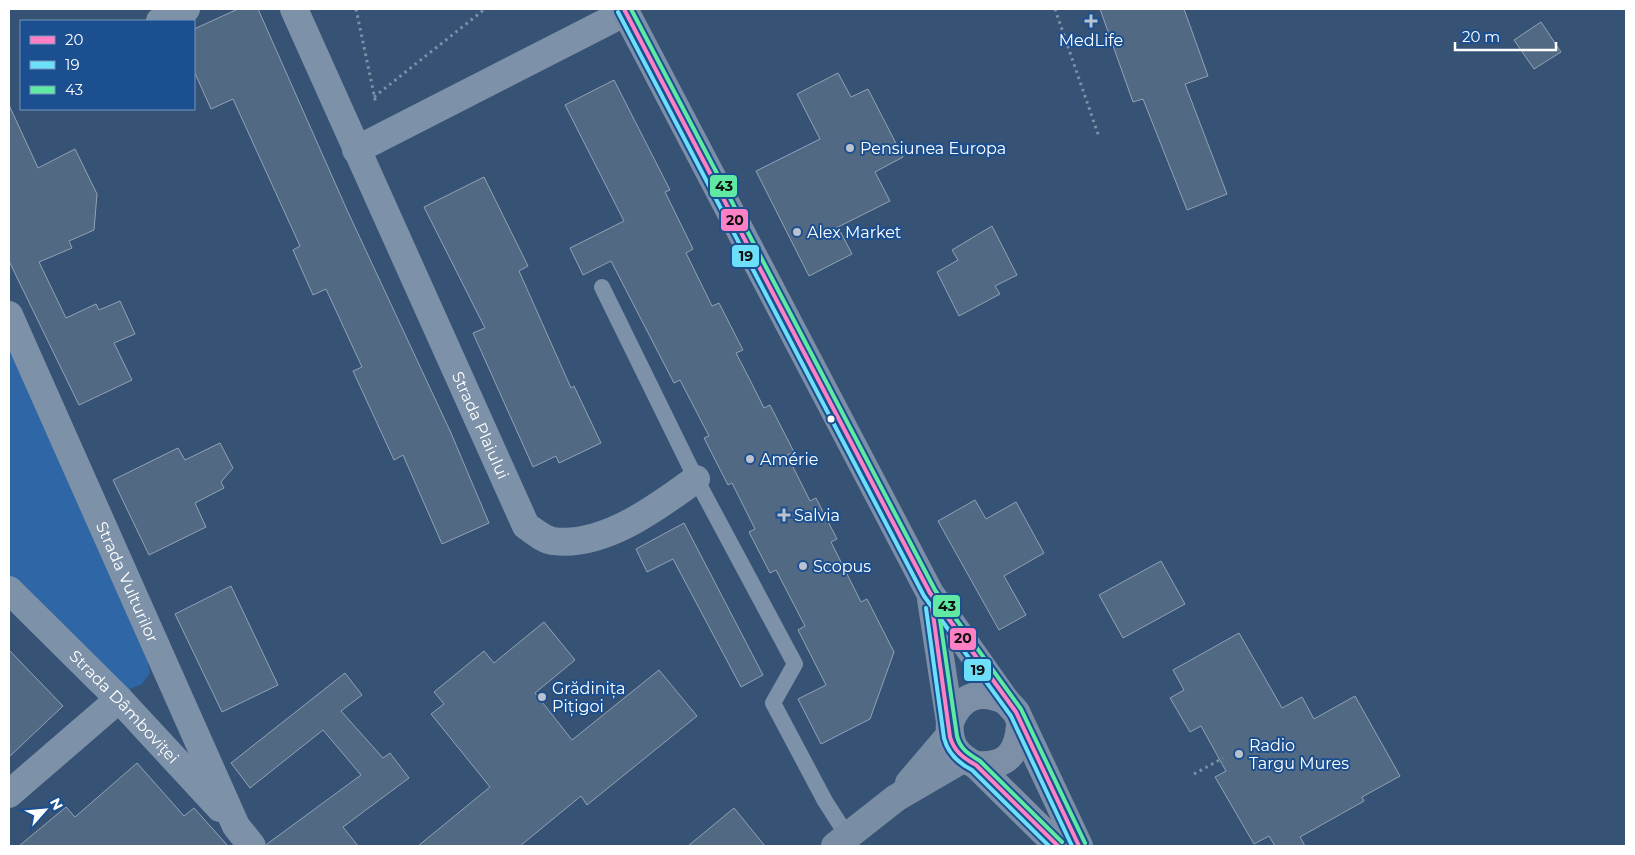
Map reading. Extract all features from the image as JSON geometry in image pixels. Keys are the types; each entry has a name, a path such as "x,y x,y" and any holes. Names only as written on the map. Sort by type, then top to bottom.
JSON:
{"main road":[{"path":"625,11 930,593 1006,702 1016,712 1020,725 1079,846"},
{"path":"930,593 954,749 1058,846"},
{"path":"950,729 956,709 966,700 979,695 993,696 1006,702"},
{"path":"969,762 990,766 1003,762 1014,752 1019,739 1020,725"}],"street":[{"path":"162,20 186,9"},
{"name":"Strada Plaiului","path":"294,9 526,526 552,541 587,540 650,513 696,479"},
{"path":"356,150 625,11"},
{"name":"Strada Vulturilor","path":"9,315 244,836"},
{"name":"Strada Dâmboviței","path":"9,590 120,699 244,836"},
{"path":"9,794 120,699"},
{"path":"842,842 896,798 950,729"},
{"path":"896,798 969,762"}],"lane":[{"path":"602,287 696,479 795,664 773,704 825,801 842,842"}],"path":[{"path":"356,9 382,136"},
{"path":"374,97 484,9"},
{"path":"1055,9 1099,137"},
{"path":"1194,774 1223,758"}],"shaded area":[{"path":"9,348 147,658 150,673 142,684 130,689 114,683 9,578"}],"building":[{"path":"238,9 258,9 347,210 451,433 489,523 442,544 403,455 394,460 353,371 362,367 326,289 313,295 293,250 300,246 233,99 211,109 195,73 195,29"},
{"path":"1100,9 1184,9 1208,76 1185,84 1227,194 1187,210 1143,99 1133,102"},
{"path":"1541,22 1561,52 1534,69 1514,40"},
{"name":"Pensiunea Europa","path":"838,73 851,97 868,89 903,157 875,172 890,201 838,227 852,254 809,276 756,171 820,139 797,94"},
{"path":"614,80 670,190 665,192 693,249 686,253 712,306 719,303 743,350 736,353 764,408 770,405 794,452 787,455 810,501 816,498 837,539 831,542 861,602 867,599 894,652 870,719 821,744 798,699 826,685 798,630 805,626 776,570 770,573 749,532 755,529 732,483 728,485 704,438 709,436 680,380 674,383 611,261 583,275 570,248 624,221 565,105"},
{"path":"9,105 38,168 75,149 97,194 94,230 69,241 72,248 39,262 66,318 96,304 99,310 120,301 135,334 114,343 132,380 79,405 9,261"},
{"path":"484,177 528,266 519,271 571,388 574,386 601,443 559,463 556,456 533,467 473,333 485,328 424,207"},
{"path":"992,226 1017,275 995,286 1000,294 959,316 937,272 958,260 952,250"},
{"path":"220,443 233,468 221,482 224,488 195,503 206,527 149,555 113,480 178,448 185,460"},
{"path":"975,500 986,519 1016,502 1044,553 1004,576 1026,615 999,630 938,521"},
{"path":"684,523 763,675 741,687 673,559 647,572 636,549"},
{"path":"1161,561 1185,604 1123,638 1099,595"},
{"path":"231,586 278,685 222,712 175,614"},
{"path":"544,622 575,660 535,693 572,740 659,670 697,716 587,805 581,796 520,846 418,846 490,787 431,714 444,704 434,692 484,651 494,663"},
{"path":"1239,633 1282,708 1302,697 1314,719 1355,696 1400,776 1362,797 1364,801 1300,837 1305,846 1275,846 1269,836 1254,844 1215,777 1226,771 1201,726 1190,732 1170,698 1184,690 1173,670"},
{"path":"9,650 63,706 9,757"},
{"path":"345,673 362,695 341,711 383,758 390,753 409,778 343,827 358,846 267,846 267,844 361,775 323,730 250,788 231,763"},
{"path":"137,763 184,816 194,808 228,846 19,846 66,807 75,817"},
{"path":"734,808 765,846 688,846"}],"transit line":[{"name":"20","path":"624,9 930,593 1016,712 1079,846"},
{"name":"43","path":"631,9 935,590 1021,709 1085,843"},
{"name":"19","path":"618,12 924,596 1011,716 1072,846"},
{"name":"43","path":"938,606 957,736 960,744 980,761 1062,842"},
{"name":"20","path":"932,607 950,737 954,746 963,757 976,765 1058,846"},
{"name":"19","path":"926,608 944,738 948,749 954,757 972,770 1049,846"}],"place":[{"name":"MedLife","path":"1091,21"},
{"name":"Pensiunea Europa","path":"850,148"},
{"name":"Alex Market","path":"797,232"},
{"name":"Amérie","path":"750,459"},
{"name":"Salvia","path":"784,515"},
{"name":"Scopus","path":"803,566"},
{"name":"Grădinița Pițigoi","path":"542,697"},
{"name":"Radio Targu Mures","path":"1239,754"}]}
